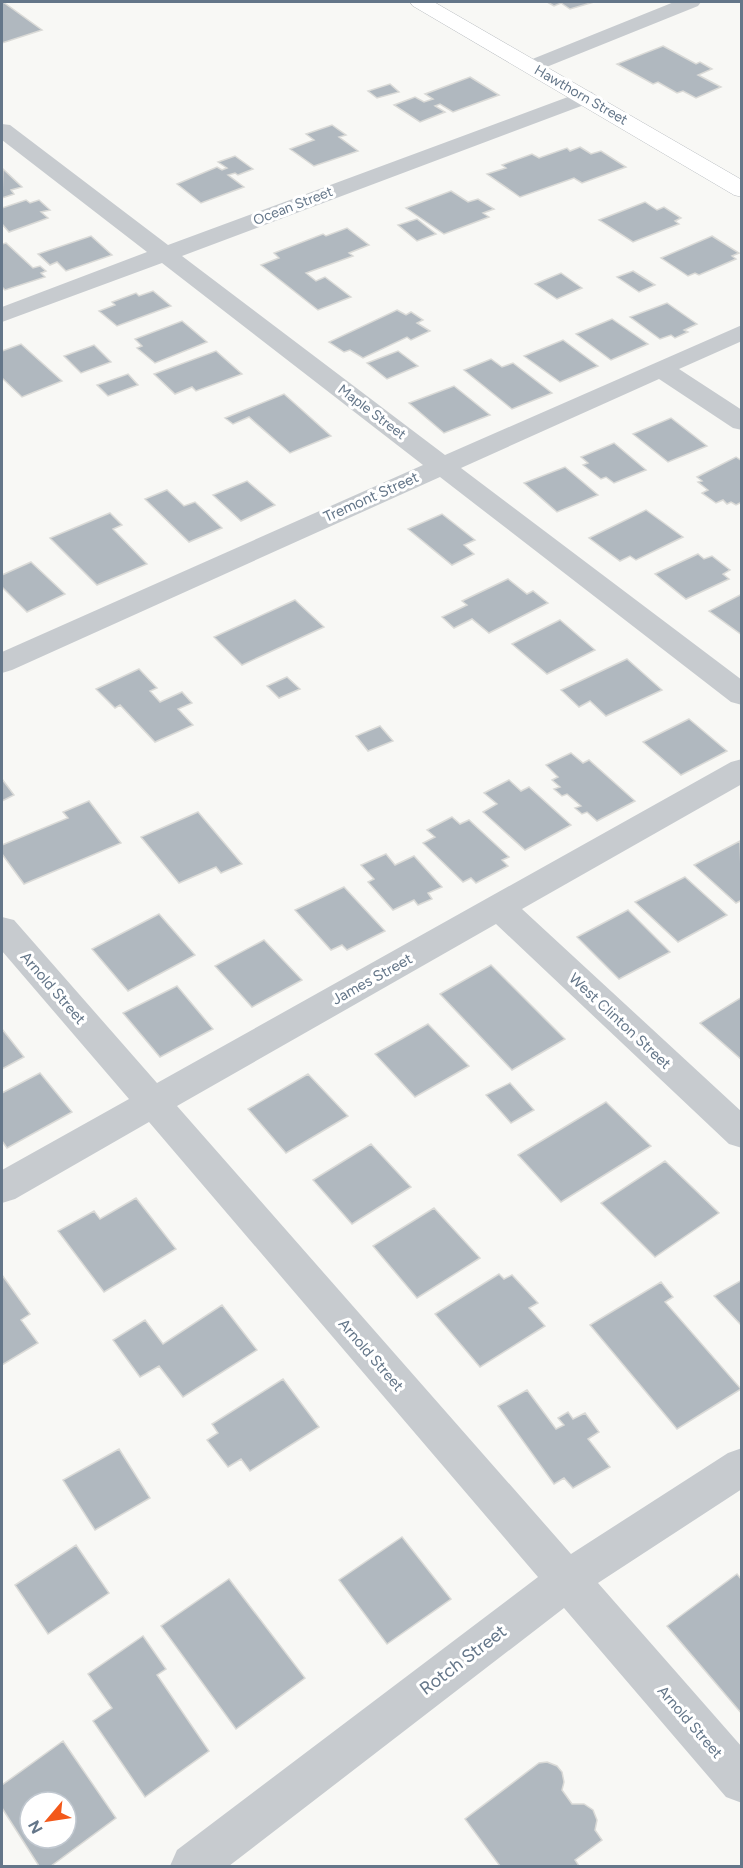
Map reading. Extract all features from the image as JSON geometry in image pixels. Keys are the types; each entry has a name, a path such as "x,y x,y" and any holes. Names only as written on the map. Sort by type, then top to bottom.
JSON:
{"main road":[{"name":"Hawthorn Street","path":"420,2 741,190"}],"street":[{"path":"532,66 691,2"},
{"name":"Ocean Street","path":"2,315 584,97"},
{"name":"Maple Street","path":"2,130 741,695"},
{"name":"Tremont Street","path":"2,663 741,332"},
{"path":"660,368 741,422"},
{"name":"James Street","path":"2,1188 741,770"},
{"name":"West Clinton Street","path":"499,907 741,1134"},
{"name":"Arnold Street","path":"2,929 741,1781"},
{"name":"Rotch Street","path":"193,1866 567,1580 741,1466"}],"building":[{"path":"3,2 42,30 2,43"},
{"path":"547,2 594,2 570,9 561,3 554,6"},
{"path":"663,46 696,64 700,62 712,69 698,75 721,87 696,98 683,91 677,93 658,82 653,84 617,64"},
{"path":"470,77 499,95 453,112 440,104 435,106 445,112 420,122 394,105 415,97 424,102 433,99 425,94"},
{"path":"390,84 399,92 377,98 368,91"},
{"path":"332,125 346,135 339,137 358,151 314,166 290,149 314,140 306,134"},
{"path":"580,147 591,154 601,151 626,167 582,183 574,178 520,197 487,174 506,168 502,165 532,154 539,158 567,148 570,151"},
{"path":"235,156 253,169 238,175 235,173 228,175 244,187 201,203 177,184 217,167 222,170 227,168 218,162"},
{"path":"3,169 22,187 11,190 14,194 2,198"},
{"path":"451,191 468,202 478,199 494,209 483,213 489,217 444,234 406,208"},
{"path":"26,200 30,203 39,200 50,210 41,212 48,218 9,232 2,224 2,208"},
{"path":"645,202 657,210 664,207 681,218 675,221 679,224 633,242 599,220"},
{"path":"417,219 436,234 417,241 398,225"},
{"path":"347,228 369,245 349,253 353,256 306,273 316,281 325,277 351,297 318,310 261,265 279,258 274,253 323,234 326,236"},
{"path":"91,236 112,255 66,271 57,262 50,265 38,254"},
{"path":"712,236 739,253 732,256 736,259 699,275 695,273 688,276 661,258"},
{"path":"6,243 33,268 40,266 46,271 41,273 45,277 5,290 2,287 2,244"},
{"path":"633,271 655,285 639,292 617,277"},
{"path":"561,273 582,288 557,299 535,284"},
{"path":"153,291 171,306 117,326 99,311 115,305 112,302 136,293 139,296"},
{"path":"667,303 697,324 684,330 688,332 675,338 671,335 660,339 630,317"},
{"path":"397,310 406,315 411,312 423,320 417,323 430,331 411,340 407,337 363,358 350,350 344,352 329,342"},
{"path":"612,319 648,344 611,360 576,334"},
{"path":"182,321 207,342 155,363 137,348 142,346 135,339"},
{"path":"563,340 598,366 560,382 524,356"},
{"path":"21,344 62,381 22,397 2,378 2,351"},
{"path":"94,345 111,362 81,373 64,356"},
{"path":"216,351 242,374 196,391 192,387 175,394 154,374"},
{"path":"398,351 418,366 387,379 367,363"},
{"path":"491,359 502,367 513,363 552,393 512,409 464,370"},
{"path":"128,374 138,385 108,396 97,385"},
{"path":"454,386 490,415 444,433 409,403"},
{"path":"284,394 331,436 290,453 249,417 233,424 225,418"},
{"path":"671,418 707,446 668,462 633,434"},
{"path":"614,443 646,470 614,483 606,477 601,479 583,465 588,463 581,457"},
{"path":"736,457 742,461 742,502 736,505 731,502 727,504 723,500 716,503 702,493 708,490 698,482 702,481 697,477"},
{"path":"565,467 598,495 557,512 524,483"},
{"path":"247,481 275,505 241,521 213,495"},
{"path":"167,490 184,506 195,502 222,528 189,542 145,499"},
{"path":"646,510 683,537 636,560 630,556 620,561 589,538"},
{"path":"110,513 122,525 113,529 147,564 97,585 50,538"},
{"path":"442,514 475,540 464,545 474,554 452,565 408,529"},
{"path":"698,554 704,559 712,556 730,570 723,574 729,579 686,599 655,574"},
{"path":"31,562 65,594 27,612 2,587 2,575"},
{"path":"508,579 527,594 533,591 548,603 489,633 472,619 454,628 442,617 467,605 462,601"},
{"path":"742,594 742,635 709,611"},
{"path":"295,600 324,627 242,665 214,637"},
{"path":"560,620 595,650 547,674 512,644"},
{"path":"627,659 662,690 606,716 590,701 579,707 561,690"},
{"path":"139,669 157,688 150,691 160,702 182,692 192,703 178,709 193,725 155,742 120,705 115,708 96,689"},
{"path":"287,677 300,689 279,698 267,686"},
{"path":"689,719 727,751 681,775 643,742"},
{"path":"380,726 393,741 368,751 356,736"},
{"path":"571,753 583,763 589,760 635,801 597,821 587,812 582,814 575,808 581,806 567,794 562,796 554,789 560,787 552,780 558,777 546,765"},
{"path":"2,779 14,795 2,801"},
{"path":"509,780 521,791 529,787 571,825 525,850 483,812 497,804 484,793"},
{"path":"89,801 121,843 24,884 2,854 2,845 68,818 63,812"},
{"path":"198,812 242,864 221,873 216,867 179,883 141,837"},
{"path":"452,817 460,824 469,820 509,857 502,860 508,866 476,883 471,878 463,882 423,843 435,837 427,830"},
{"path":"740,841 742,900 736,903 694,865"},
{"path":"386,854 395,865 414,856 442,887 428,893 432,899 418,905 414,900 393,910 368,882 374,879 361,865"},
{"path":"685,877 727,915 678,942 635,902"},
{"path":"344,887 385,931 347,950 342,945 331,950 295,910"},
{"path":"628,910 670,952 619,979 577,937"},
{"path":"159,914 195,955 128,991 92,949"},
{"path":"264,940 302,980 252,1007 215,966"},
{"path":"491,965 565,1039 512,1070 440,994"},
{"path":"177,986 213,1029 160,1057 123,1013"},
{"path":"742,997 742,1060 700,1023"},
{"path":"428,1024 469,1066 415,1097 375,1054"},
{"path":"2,1029 24,1057 2,1069"},
{"path":"40,1073 72,1112 7,1148 2,1141 2,1093"},
{"path":"308,1074 348,1116 286,1153 248,1109"},
{"path":"510,1083 534,1110 511,1123 486,1095"},
{"path":"606,1102 651,1146 561,1202 518,1155"},
{"path":"371,1144 411,1187 352,1224 313,1180"},
{"path":"665,1161 719,1213 655,1257 601,1203"},
{"path":"136,1198 176,1249 104,1292 58,1231 94,1211 100,1219"},
{"path":"434,1208 480,1258 417,1298 373,1246"},
{"path":"499,1274 504,1279 512,1275 538,1303 529,1308 545,1326 480,1367 435,1314"},
{"path":"2,1275 30,1314 21,1320 38,1343 2,1365"},
{"path":"742,1280 742,1326 714,1296"},
{"path":"661,1282 673,1297 665,1302 741,1389 677,1429 590,1325"},
{"path":"222,1305 257,1350 183,1397 159,1366 140,1377 113,1340 145,1320 163,1344"},
{"path":"283,1379 319,1427 250,1471 241,1459 228,1467 207,1440 218,1433 212,1424"},
{"path":"527,1390 556,1429 564,1425 558,1418 568,1412 573,1419 585,1413 599,1432 588,1439 610,1467 573,1488 564,1478 554,1484 498,1406"},
{"path":"119,1449 150,1498 95,1530 63,1480"},
{"path":"402,1537 451,1599 387,1644 339,1580"},
{"path":"76,1545 109,1593 48,1634 15,1585"},
{"path":"737,1574 742,1580 742,1714 667,1626"},
{"path":"229,1579 305,1678 236,1729 161,1626"},
{"path":"143,1636 166,1669 157,1675 209,1751 145,1797 93,1721 112,1708 88,1674"},
{"path":"63,1741 116,1818 78,1846 78,1790 18,1790 18,1833 2,1808 2,1785"},
{"path":"547,1762 557,1766 562,1772 564,1782 562,1790 572,1804 584,1804 593,1810 597,1820 595,1830 602,1840 575,1860 579,1866 500,1866 465,1819 539,1763"},
{"path":"29,1850 73,1850 51,1866 39,1866"}]}
